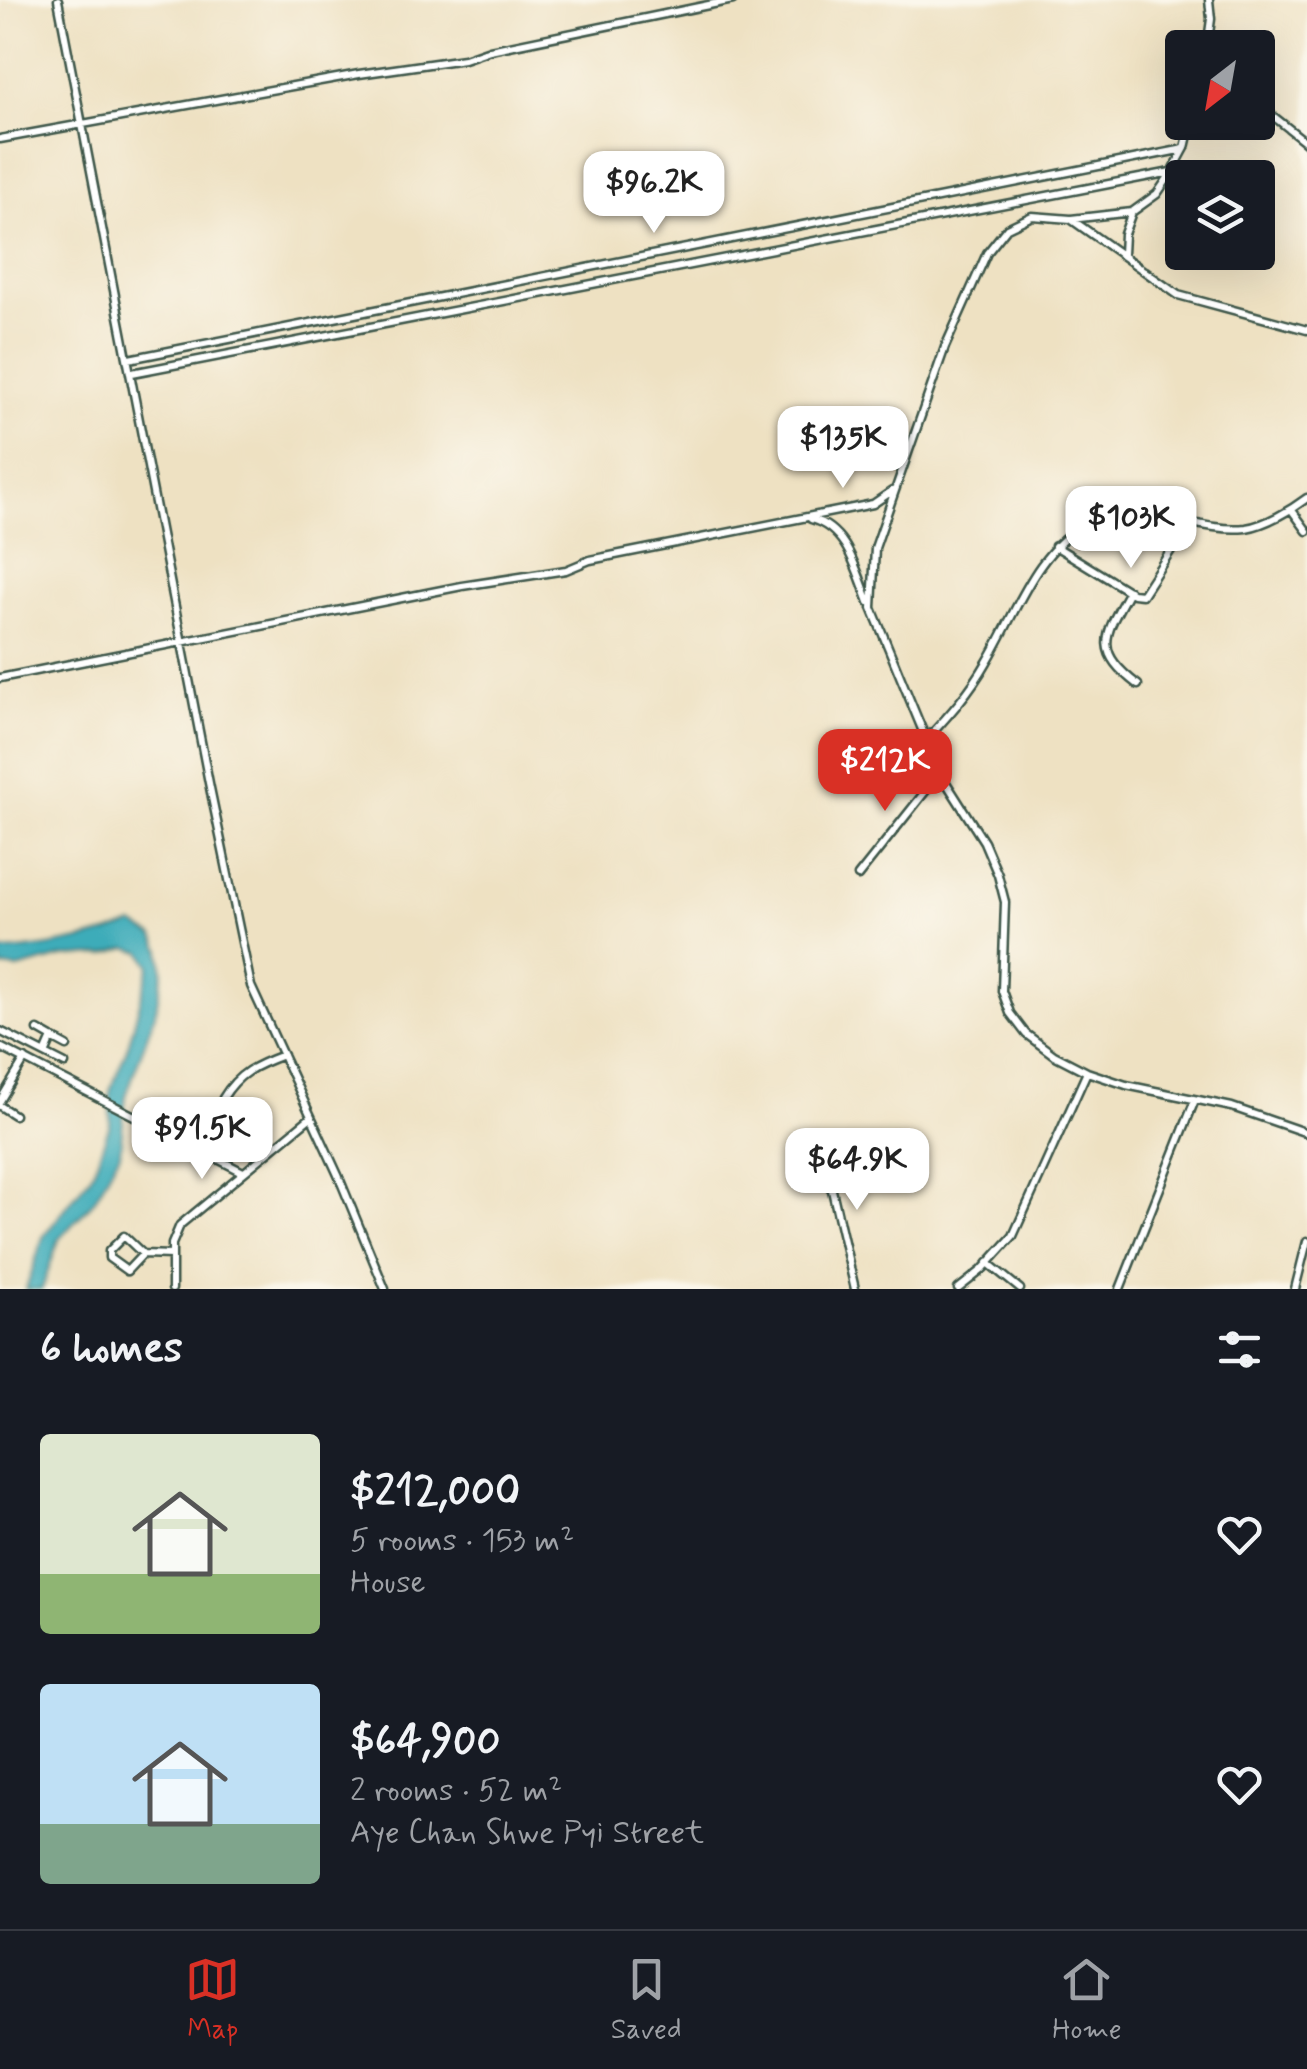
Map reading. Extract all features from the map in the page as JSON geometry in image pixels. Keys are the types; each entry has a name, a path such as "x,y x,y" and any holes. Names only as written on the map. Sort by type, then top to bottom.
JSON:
{"street":[{"path":"58,0 251,986 385,1289"},
{"path":"0,139 358,74 464,59 490,50 733,0"},
{"path":"1209,0 1209,30"},
{"path":"1275,118 1307,143"},
{"path":"1178,160 1187,140"},
{"path":"129,359 1185,148"},
{"path":"132,373 1165,173"},
{"path":"872,608 875,548 893,490 945,347 987,252 1006,228 1019,220 1132,212 1157,194 1165,182"},
{"path":"1123,256 1124,234 1132,212"},
{"path":"1072,219 1178,294 1307,330"},
{"path":"0,678 462,586 566,570 590,560 873,504 893,490"},
{"path":"926,740 970,690 1040,564 1055,546 1090,520 1108,513 1249,528 1307,498"},
{"path":"1291,509 1307,531"},
{"path":"805,517 830,526 840,535 940,774 984,842 998,874 1004,902 1002,991 1010,1012 1026,1034 1087,1072 1126,1085 1232,1107 1307,1134"},
{"path":"1055,546 1142,595 1190,522"},
{"path":"1129,590 1105,641 1114,666 1138,685"},
{"path":"858,876 940,774"},
{"path":"38,1030 67,1046"},
{"path":"0,1032 65,1064"},
{"path":"45,1054 52,1038"},
{"path":"0,1047 243,1172"},
{"path":"222,1098 234,1080 252,1067 283,1055"},
{"path":"14,1115 0,1103 24,1059"},
{"path":"958,1289 1012,1236 1087,1072"},
{"path":"1120,1289 1195,1100"},
{"path":"172,1289 172,1244 180,1225 311,1116"},
{"path":"810,1156 832,1190 855,1289"},
{"path":"143,1254 127,1270 109,1258 109,1251 124,1236 143,1254 172,1255"},
{"path":"1294,1289 1307,1240"},
{"path":"988,1263 1020,1289"}],"water":[{"path":"133,924 154,936 161,950 163,972 155,1014 126,1096 120,1153 94,1201 59,1239 42,1289 26,1289 43,1237 91,1175 97,1161 110,1124 110,1091 128,1046 150,965 142,952 127,948 105,955 62,957 18,969 0,967 0,951 68,942"}]}
